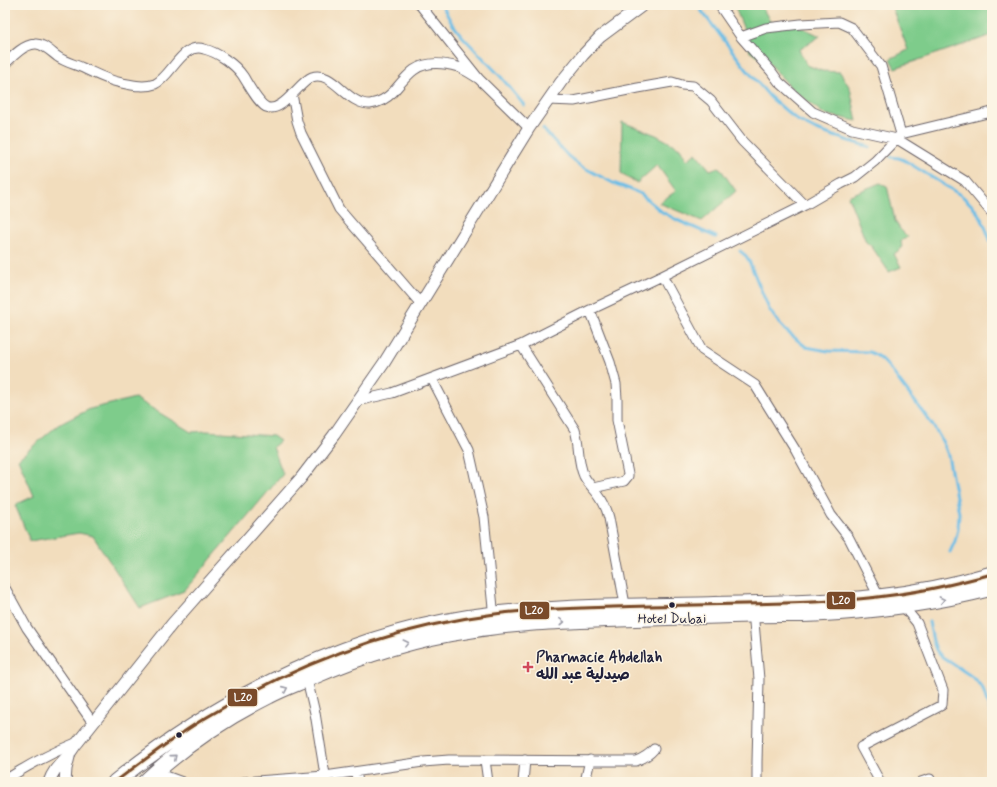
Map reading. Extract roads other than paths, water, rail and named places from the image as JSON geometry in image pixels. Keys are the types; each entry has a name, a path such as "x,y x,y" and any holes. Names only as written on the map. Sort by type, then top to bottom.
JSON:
{"highway":[{"path":"882,603 921,591 992,574"},
{"path":"150,777 199,737 305,673 349,649 397,634 445,622 494,621 572,608 627,613 753,609 795,603 837,601 882,603 903,606 950,598 992,588"},
{"path":"115,782 160,748 194,725 230,704 265,684 305,673"}],"street":[{"path":"420,5 479,79 530,128"},
{"path":"49,782 58,765 70,753 172,624 301,478 334,435 384,362 530,128 561,82 600,37 643,5"},
{"path":"719,5 741,37 779,82 813,112 852,130 899,136 992,112"},
{"path":"741,37 766,28 800,24 840,22 852,28 881,66 899,136 965,181 992,213"},
{"path":"5,64 26,47 34,44 41,44 59,58 118,83 142,86 154,84 165,77 184,53 196,48 204,48 226,59 241,74 256,97 266,107 273,108 280,105 305,81 320,75 330,80 356,102 368,104 376,103 388,97 414,70 427,65 442,63 459,67 479,79"},
{"path":"548,100 574,101 672,82 693,86 711,101 742,141 805,205"},
{"path":"292,94 297,122 339,209 420,303"},
{"path":"357,401 392,393 521,345 805,205 840,184 855,177 875,161 899,136"},
{"path":"662,276 702,350 755,384 796,450 831,515 849,538 882,603"},
{"path":"590,310 610,362 616,384 617,420 628,474 624,481 593,488"},
{"path":"521,345 575,430 581,468 584,475 604,504 609,518 627,613"},
{"path":"432,379 469,450 484,517 494,621"},
{"path":"5,588 27,628 93,723"},
{"path":"880,782 861,747 942,705 943,690 923,638 917,623 903,606"},
{"path":"753,609 759,679 757,782"},
{"path":"305,673 315,713 325,779"},
{"path":"5,780 29,764 78,742"},
{"path":"243,782 325,779 356,772 423,762 449,760 636,761 643,759 654,749"},
{"path":"65,782 66,769 70,753"},
{"path":"485,760 488,782"},
{"path":"524,782 525,760"},
{"path":"585,782 590,760"},
{"path":"356,772 358,782"},
{"path":"150,777 182,782"},
{"path":"921,782 930,778 931,782"}],"waterway":[{"path":"442,5 451,22 461,35 501,77 524,105"},
{"path":"697,5 747,70 770,97 797,120 816,130 870,147"},
{"path":"543,129 568,156 579,165 613,183 641,194 662,212 716,237"},
{"path":"891,157 904,160 962,196 978,213 987,230 992,245"},
{"path":"740,251 749,261 769,309 785,330 806,347 828,351 869,352 876,355 891,370 930,421 945,446 948,455 959,513 958,529 950,552"},
{"path":"929,622 936,650 941,656 975,679 983,689 991,715 992,724"}],"place":[{"name":"Hotel Dubai","path":"672,605"},
{"name":"Pharmacie Abdellah صيدلية عبد الله","path":"528,667"}]}
